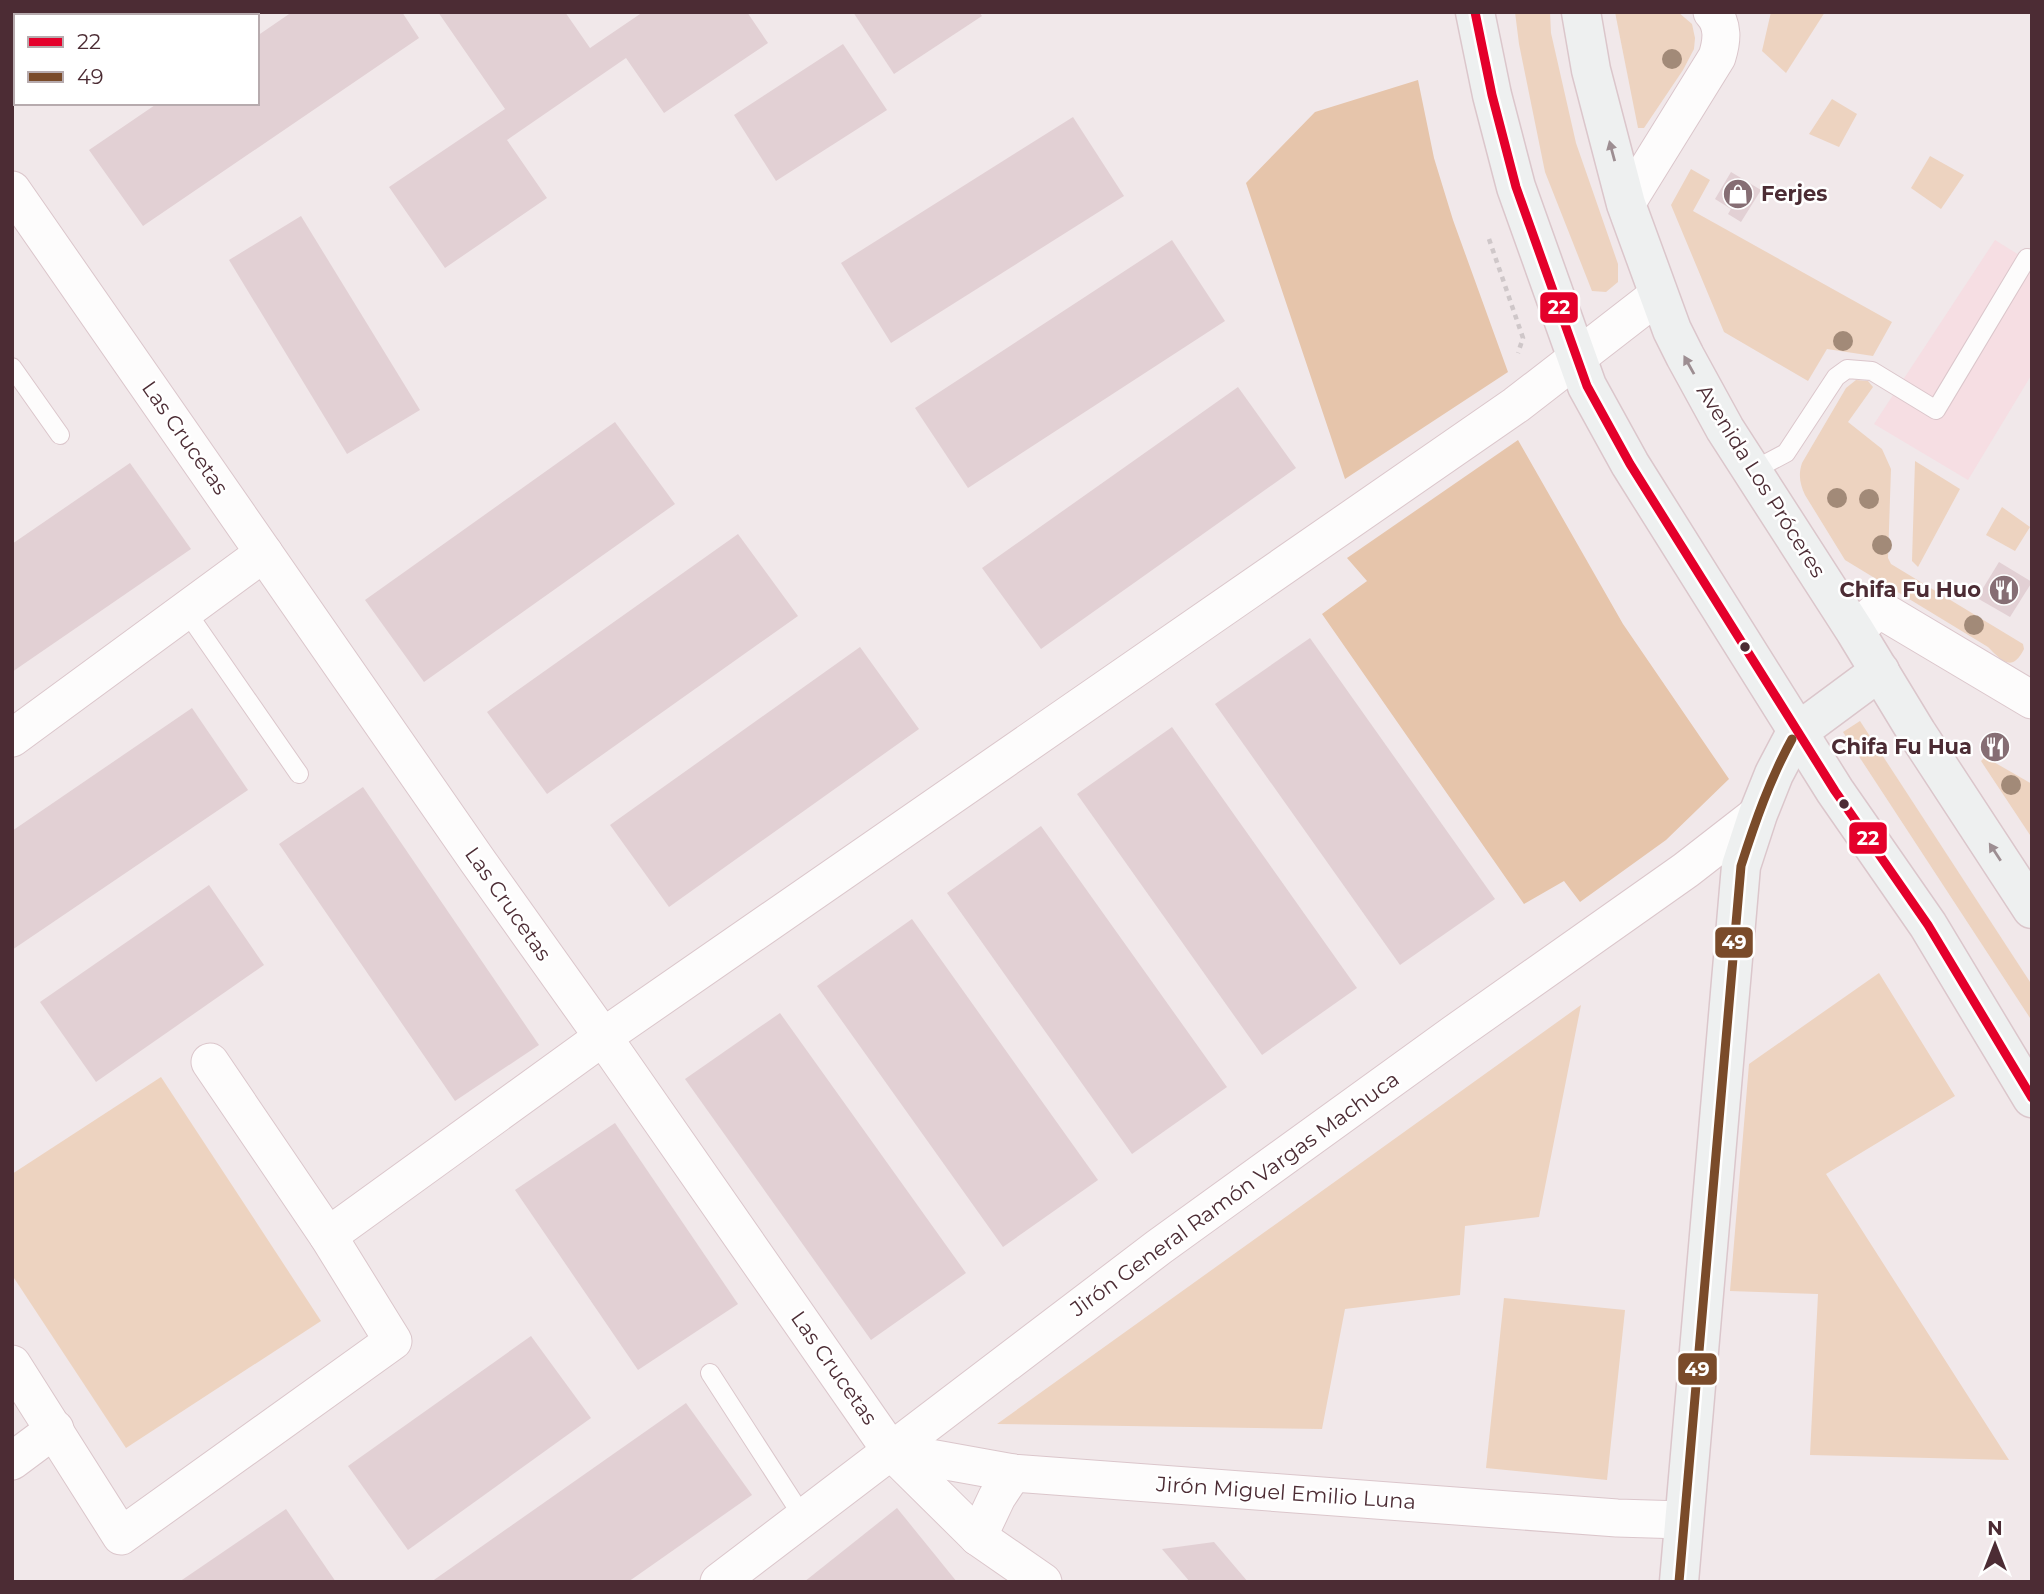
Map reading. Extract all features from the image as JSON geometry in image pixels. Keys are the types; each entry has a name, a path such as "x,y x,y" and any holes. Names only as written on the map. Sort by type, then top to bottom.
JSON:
{"main road":[{"path":"1475,12 1492,95 1516,187 1587,386 1630,464 1835,791 1928,925 2032,1098"},
{"name":"Avenida Los Próceres","path":"1581,12 1591,70 1626,204 1658,295 1685,356 1725,429 2032,909"},
{"path":"1679,1582 1741,866 1774,774 1797,731 1880,671"}],"street":[{"path":"1626,204 1717,57 1721,44 1721,29 1712,12"},
{"name":"Las Crucetas","path":"12,190 891,1451 978,1537 1043,1582"},
{"path":"328,1237 603,1037 1527,397 1658,295"},
{"path":"12,737 264,553"},
{"path":"1855,631 1879,609 2032,701"},
{"name":"Jirón General Ramón Vargas Machuca","path":"719,1582 1159,1247 1686,870 1758,814"},
{"path":"12,1364 121,1536 393,1341 328,1237 210,1062"},
{"path":"12,1461 55,1429"},
{"name":"Jirón Miguel Emilio Luna","path":"891,1451 1013,1473 1603,1517 1683,1520"},
{"path":"978,1537 1013,1473"}],"lane":[{"path":"1752,471 1787,453 1836,377 1847,369 1872,371 1936,410 2027,258"},
{"path":"12,367 60,435"},
{"path":"186,611 299,774"},
{"path":"710,1373 803,1517"}],"shaded area":[{"path":"1515,12 1550,12 1551,33 1576,143 1618,264 1618,282 1606,292 1592,291 1545,172"},
{"path":"1615,12 1678,12 1692,24 1694,49 1644,128 1638,128"},
{"path":"1771,12 1825,12 1786,73 1762,51"},
{"path":"1418,80 1434,158 1453,220 1508,372 1345,479 1246,183 1315,112"},
{"path":"1832,99 1857,114 1839,147 1809,134"},
{"path":"1930,156 1964,175 1941,209 1911,188"},
{"path":"1691,169 1710,180 1693,211 1892,322 1873,356 1827,349 1808,381 1724,332 1671,205"},
{"path":"1995,240 2032,263 2032,374 1968,480 1874,424"},
{"path":"1856,380 1868,381 1873,387 1848,422 1882,449 1891,469 1888,558 1891,564 2023,644 2024,649 2015,661 2011,663 2002,660 1988,647 1845,560 1805,495 1800,479 1802,463 1846,388"},
{"path":"1518,440 1623,624 1729,779 1666,840 1580,902 1564,881 1524,904 1322,614 1367,581 1347,558"},
{"path":"1915,461 1960,489 1918,567 1912,561"},
{"path":"2002,507 2030,527 2015,551 1986,535"},
{"path":"1860,721 2032,985 2032,1021 1843,732"},
{"path":"1985,757 2032,784 2032,838 1981,761"},
{"path":"1879,973 1955,1096 1826,1174 2009,1460 1810,1455 1818,1294 1730,1291 1749,1064"},
{"path":"1581,1005 1539,1217 1465,1226 1460,1295 1345,1309 1322,1429 997,1424"},
{"path":"161,1077 321,1321 126,1448 12,1275 12,1174"},
{"path":"1504,1298 1625,1310 1607,1480 1486,1468"}],"building":[{"path":"292,12 402,12 419,38 143,226 89,150 155,105 259,105 259,35"},
{"path":"438,12 565,12 590,48 643,12 747,12 768,43 664,113 626,58 507,140 547,198 445,268 389,187 505,109"},
{"path":"853,12 979,12 982,16 894,74"},
{"path":"843,44 887,110 776,181 734,115"},
{"path":"1073,117 1124,196 891,343 841,263"},
{"name":"Ferjes","path":"1731,172 1761,190 1741,222 1728,214 1731,209 1715,199"},
{"path":"301,216 420,410 347,454 229,260"},
{"path":"1172,240 1225,321 968,488 915,408"},
{"path":"1238,387 1296,468 1041,649 982,568"},
{"path":"615,422 675,504 424,682 365,600"},
{"path":"130,463 191,549 12,672 12,544"},
{"path":"738,534 798,616 547,794 487,712"},
{"name":"Chifa Fu Huo","path":"1999,562 2032,582 2010,617 1977,598"},
{"path":"1310,638 1495,899 1400,965 1215,704"},
{"path":"860,647 919,729 669,907 610,825"},
{"path":"192,708 248,790 12,950 12,831"},
{"path":"1172,727 1357,988 1262,1055 1077,794"},
{"path":"363,787 539,1045 455,1101 279,844"},
{"path":"1041,826 1227,1087 1132,1154 947,893"},
{"path":"209,885 264,965 96,1082 40,1002"},
{"path":"912,919 1098,1180 1003,1247 817,986"},
{"path":"780,1013 966,1273 871,1340 685,1079"},
{"path":"615,1123 738,1304 638,1370 515,1190"},
{"path":"531,1336 591,1418 408,1550 348,1466"},
{"path":"686,1403 752,1495 628,1582 431,1582"},
{"path":"897,1508 957,1582 804,1582"},
{"path":"286,1509 336,1582 179,1582"},
{"path":"1214,1542 1248,1582 1190,1582 1162,1549"}],"transit line":[{"name":"22","path":"1475,12 1492,95 1516,187 1587,386 1630,464 1835,791 1928,925 2032,1098"},
{"name":"49","path":"1679,1582 1741,866 1764,801 1792,739"}],"place":[{"name":"Ferjes","path":"1738,194"},
{"name":"Chifa Fu Huo","path":"2004,590"},
{"name":"Chifa Fu Hua","path":"1995,747"}]}
